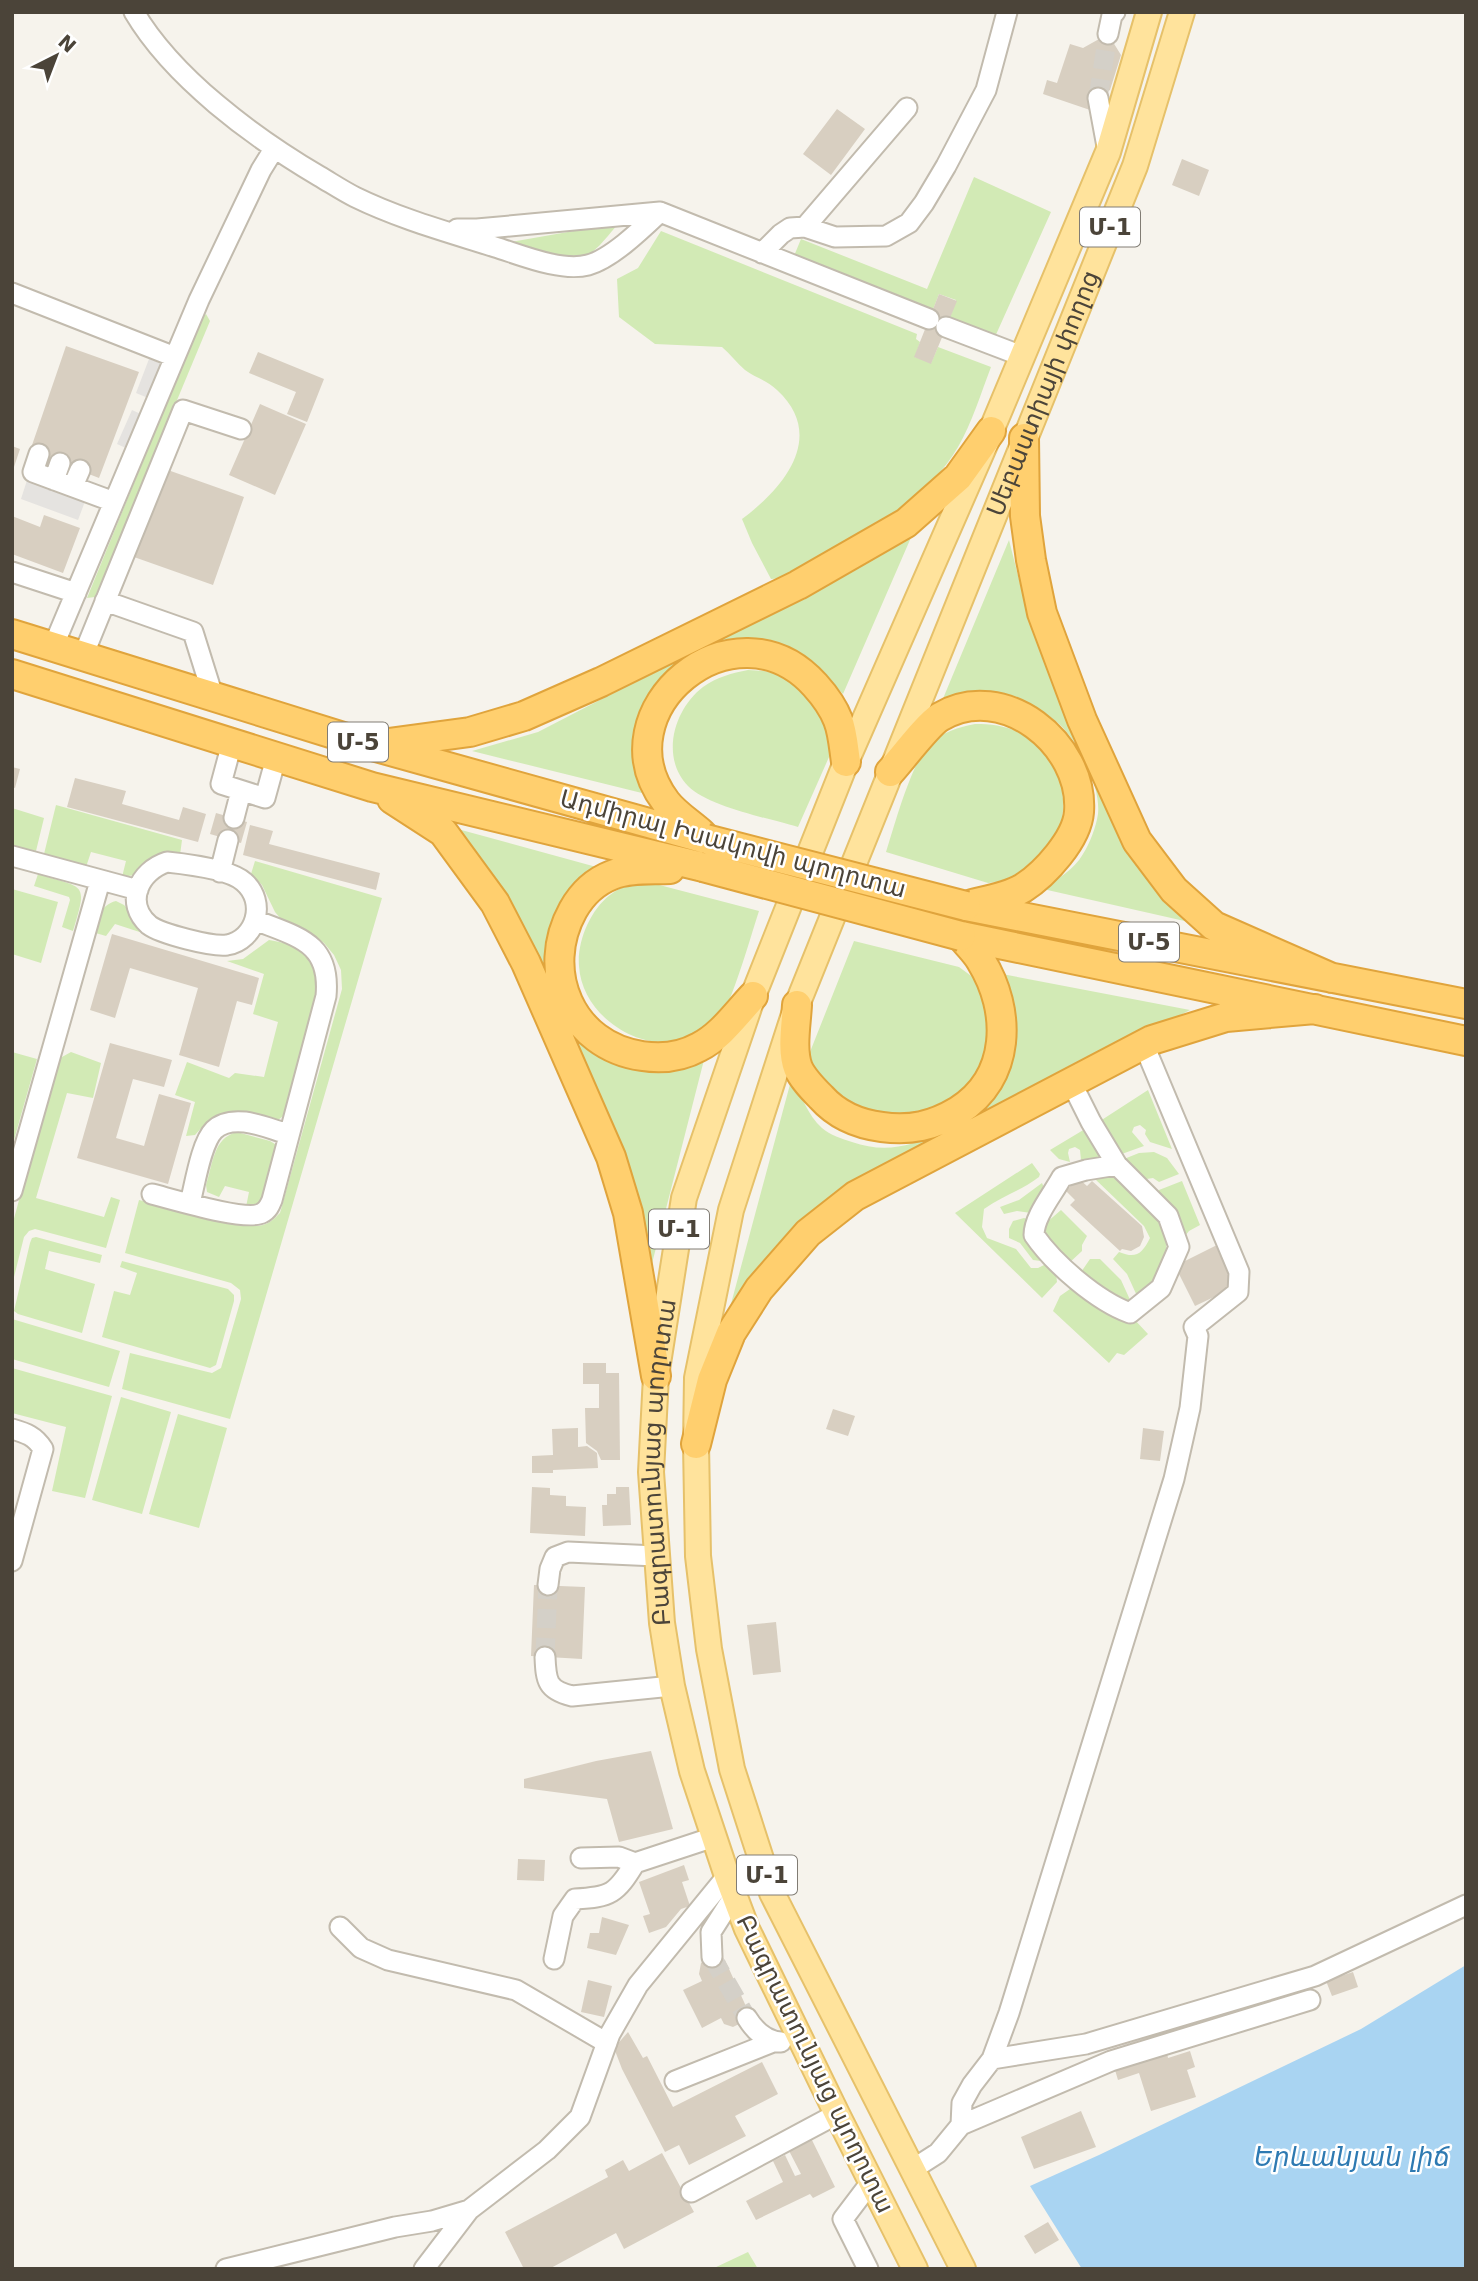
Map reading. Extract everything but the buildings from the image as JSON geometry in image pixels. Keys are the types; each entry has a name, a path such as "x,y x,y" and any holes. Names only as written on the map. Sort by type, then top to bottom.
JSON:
{"highway":[{"path":"369,745 470,732 524,716 600,682 798,585 906,523 958,477 991,432"},
{"path":"1024,438 1025,516 1042,613 1082,720 1137,841 1174,890 1214,926 1332,978"},
{"name":"Ադմիրալ Իսակովի պողոտա","path":"12,634 369,745 706,839 966,906 1466,1004"},
{"path":"706,839 667,802 648,759 652,719 661,702 687,673 703,664 721,656 758,653 776,657 804,673 824,694 839,721 846,762"},
{"name":"Ադմիրալ Իսակովի պողոտա","path":"12,674 372,786 703,867 961,936 1466,1041"},
{"path":"890,772 939,717 966,707 996,707 1020,715 1051,738 1065,757 1077,789 1079,814 1067,845 1023,888 966,906"},
{"path":"372,786 443,832 495,902 526,963 611,1157 628,1213 656,1376"},
{"path":"703,867 632,870 613,874 584,893 567,920 561,937 558,964 564,993 580,1023 601,1041 618,1050 658,1058 696,1049 713,1039 753,996"},
{"path":"797,1005 795,1057 799,1070 829,1105 850,1119 872,1126 916,1129 933,1124 965,1106 984,1090 1001,1050 1003,1028 999,1003 981,960 961,936"},
{"path":"695,1444 712,1380 731,1333 759,1289 808,1233 855,1196 1143,1045 1226,1017 1315,1009"}],"main road":[{"name":"Սեբաստիայի փողոց","path":"846,762 991,432 1108,152 1149,12"},
{"name":"Սեբաստիայի փողոց","path":"890,772 1135,166 1182,12"},
{"name":"Բագրատունյաց պողոտա","path":"846,762 753,996 684,1198 656,1376 651,1472 662,1623 672,1686 692,1771 714,1838 747,1928 915,2269"},
{"name":"Բագրատունյաց պողոտա","path":"890,772 797,1005 731,1210 697,1378 695,1444 698,1556 709,1649 732,1769 772,1893 962,2268"}],"street":[{"path":"134,12 149,37 177,68 274,149 354,197 435,228 557,266 587,265 616,248 660,212"},
{"path":"762,253 790,228 805,227 835,237 886,236 909,223 924,204 946,166 986,90 1007,12"},
{"path":"1108,34 1115,12"},
{"path":"1098,98 1108,152"},
{"path":"805,227 907,108"},
{"path":"53,647 174,357 261,170 274,149"},
{"path":"435,228 477,229 660,212 1022,356"},
{"path":"12,293 174,357"},
{"path":"83,656 183,410 241,429"},
{"path":"39,454 33,472 67,475 114,502"},
{"path":"12,572 76,593"},
{"path":"105,601 193,632 214,696"},
{"path":"232,743 221,784 265,798 276,758"},
{"path":"234,818 241,790"},
{"path":"220,872 228,840"},
{"path":"12,856 138,890"},
{"path":"167,862 220,872 244,882 256,901 255,920 247,934 238,941 215,945 161,932 150,926 142,917 138,906 138,890 146,873 156,866 167,862"},
{"path":"12,1191 100,881"},
{"path":"152,1194 245,1216 262,1214 272,1200 326,996 327,975 320,958 305,942 255,920"},
{"path":"961,2125 962,2103 992,2059 1009,2013 1174,1479 1191,1408 1198,1336 1194,1327 1238,1292 1239,1272 1143,1045"},
{"path":"1071,1083 1117,1165 1168,1216 1179,1247 1161,1288 1130,1313 1112,1307 1071,1276 1036,1239 1034,1231 1062,1177 1117,1165"},
{"path":"190,1203 207,1140 214,1129 235,1121 288,1134"},
{"path":"12,1429 30,1434 43,1450 12,1561"},
{"path":"548,1585 555,1557 568,1552 656,1556"},
{"path":"545,1657 551,1687 572,1696 672,1686"},
{"path":"580,1858 619,1857 635,1863 714,1838"},
{"path":"554,1959 563,1916 575,1899 600,1897 614,1891 623,1883 635,1863"},
{"path":"712,1957 710,1932 730,1886"},
{"path":"424,2269 470,2210 547,2150 580,2117 607,2043 638,1985 730,1886"},
{"path":"992,2059 1086,2044 1315,1976 1466,1905"},
{"path":"341,1927 361,1948 388,1960 516,1990 607,2043"},
{"path":"913,2169 938,2153 961,2125 1111,2061 1310,2000"},
{"path":"747,2018 755,2032 773,2042"},
{"path":"676,2081 773,2042 802,2042"},
{"path":"691,2192 837,2114"},
{"path":"868,2269 843,2219 871,2182"},
{"path":"226,2269 470,2210"}],"green space":[{"path":"974,177 1051,212 994,339 949,320 956,300 939,294 932,312 794,256 801,239 927,289"},
{"path":"619,223 592,252 574,260 554,258 505,243"},
{"path":"661,231 917,334 916,339 920,342 915,357 931,363 938,347 991,367 968,428 943,469 903,506 880,522 783,578 771,579 742,519 785,477 799,443 799,425 792,407 777,390 745,370 722,347 655,344 619,317 617,279 638,268"},
{"path":"206,314 210,321 95,597 87,598 201,319"},
{"path":"916,526 843,694 808,658 772,643 747,642 670,674 654,796 472,751 538,732 656,671"},
{"path":"1009,540 1026,607 1087,758 1211,927 1043,889 1075,865 1086,850 1094,829 1098,802 1086,762 1062,727 1033,708 977,693 962,693 942,701"},
{"path":"748,670 781,675 820,705 833,748 798,827 710,800 688,786 674,761 674,734 678,720 693,696 714,681"},
{"path":"975,724 993,725 1022,734 1047,756 1061,785 1062,817 1045,858 1010,879 998,882 988,883 886,852 904,795 923,753 945,733"},
{"path":"56,805 182,840 180,855 135,875 122,877 126,861 91,852 86,867 44,854"},
{"path":"12,808 44,818 36,851 12,846"},
{"path":"443,825 600,868 564,904 584,1039 705,1056 646,1287 638,1215"},
{"path":"255,861 382,898 230,1419 122,1389 130,1353 212,1373 221,1368 241,1299 240,1290 231,1283 125,1253 139,1200 236,1225 263,1225 280,1213 342,989 341,970 324,943 281,919 275,912 262,885 251,874"},
{"path":"38,874 79,889 80,903 73,931 62,927 69,897 34,886"},
{"path":"644,881 759,911 726,1008 713,1030 705,1035 671,1043 652,1042 634,1036 603,1016 591,1001 583,984 579,966 580,947 586,927 596,909 614,892"},
{"path":"12,889 58,902 41,963 12,954"},
{"path":"116,901 124,905 155,937 115,924 106,936 92,932 103,909"},
{"path":"269,940 300,950 322,974 287,1112 275,1121 237,1114 222,1115 209,1121 195,1135 186,1136 195,1102 175,1095 187,1062 229,1078 235,1073 264,1077 278,1022 253,1014 264,974 227,961 243,959"},
{"path":"854,941 959,967 974,978 982,993 990,1029 983,1064 963,1094 915,1118 862,1110 846,1101 817,1073 808,1057"},
{"path":"997,973 1190,1010 836,1194 815,1210 760,1264 728,1315 792,1077 817,1123 844,1140 871,1147 890,1148 908,1145 942,1131 990,1099"},
{"path":"12,1052 37,1059 12,1147"},
{"path":"71,1052 101,1063 93,1098 67,1093 36,1198 104,1217 111,1197 120,1200 106,1248 35,1229 29,1231 24,1237 12,1285 12,1226 55,1067 62,1057"},
{"path":"1148,1090 1172,1149 1150,1142 1145,1134 1146,1130 1140,1125 1134,1127 1132,1132 1144,1146 1119,1155 1097,1123"},
{"path":"1085,1129 1101,1153 1098,1162 1081,1160 1080,1150 1075,1147 1069,1149 1070,1162 1059,1159 1050,1150"},
{"path":"237,1132 270,1141 275,1144 277,1151 265,1198 257,1208 246,1207 249,1192 225,1186 219,1197 207,1192 206,1185 218,1146 229,1135"},
{"path":"1154,1152 1167,1158 1179,1174 1159,1182 1153,1178 1140,1180 1124,1159 1139,1153"},
{"path":"1032,1163 1040,1174 1039,1177 984,1209 982,1227 987,1238 1016,1249 1031,1268 1048,1263 1056,1274 1057,1282 1042,1298 955,1213"},
{"path":"1107,1173 1146,1205 1163,1232 1165,1262 1155,1282 1138,1298 1127,1274 1113,1259 1119,1252 1138,1254 1150,1238 1144,1226 1095,1179 1100,1174"},
{"path":"1182,1181 1200,1225 1189,1231 1181,1241 1158,1199 1159,1190"},
{"path":"1042,1183 1045,1190 1031,1213 1017,1211 1004,1214 1000,1207 1019,1200"},
{"path":"1061,1210 1087,1236 1082,1251 1068,1264 1042,1235 1046,1223"},
{"path":"1024,1218 1031,1220 1047,1254 1041,1261 1033,1260 1020,1243 1009,1238 1013,1221"},
{"path":"32,1238 102,1255 100,1263 49,1251 45,1269 95,1284 82,1333 14,1311 30,1243"},
{"path":"1090,1259 1100,1259 1121,1280 1131,1302 1125,1304 1079,1275"},
{"path":"122,1261 228,1289 234,1295 216,1365 210,1368 102,1337 114,1291 130,1295 137,1273 120,1267"},
{"path":"1070,1289 1076,1289 1110,1314 1133,1318 1148,1334 1124,1355 1117,1353 1109,1363 1053,1311 1060,1296"},
{"path":"12,1319 120,1351 109,1387 12,1359"},
{"path":"12,1368 112,1396 85,1498 52,1491 66,1427 12,1413"},
{"path":"121,1397 171,1412 142,1514 92,1500"},
{"path":"178,1414 227,1428 199,1528 149,1514"},
{"path":"748,2252 758,2269 712,2269"}],"shaded area":[{"path":"149,359 162,364 148,398 136,393"},
{"path":"132,410 143,415 128,449 117,444"},
{"path":"29,474 87,496 78,520 21,499"}],"water":[{"name":"Երևանյան լիճ","path":"1466,1965 1466,2269 1082,2269 1030,2186 1361,2029"}],"tunnel":[{"path":"1098,98 1108,34"},
{"path":"545,1657 548,1585"},
{"path":"712,1957 747,2018"}]}
